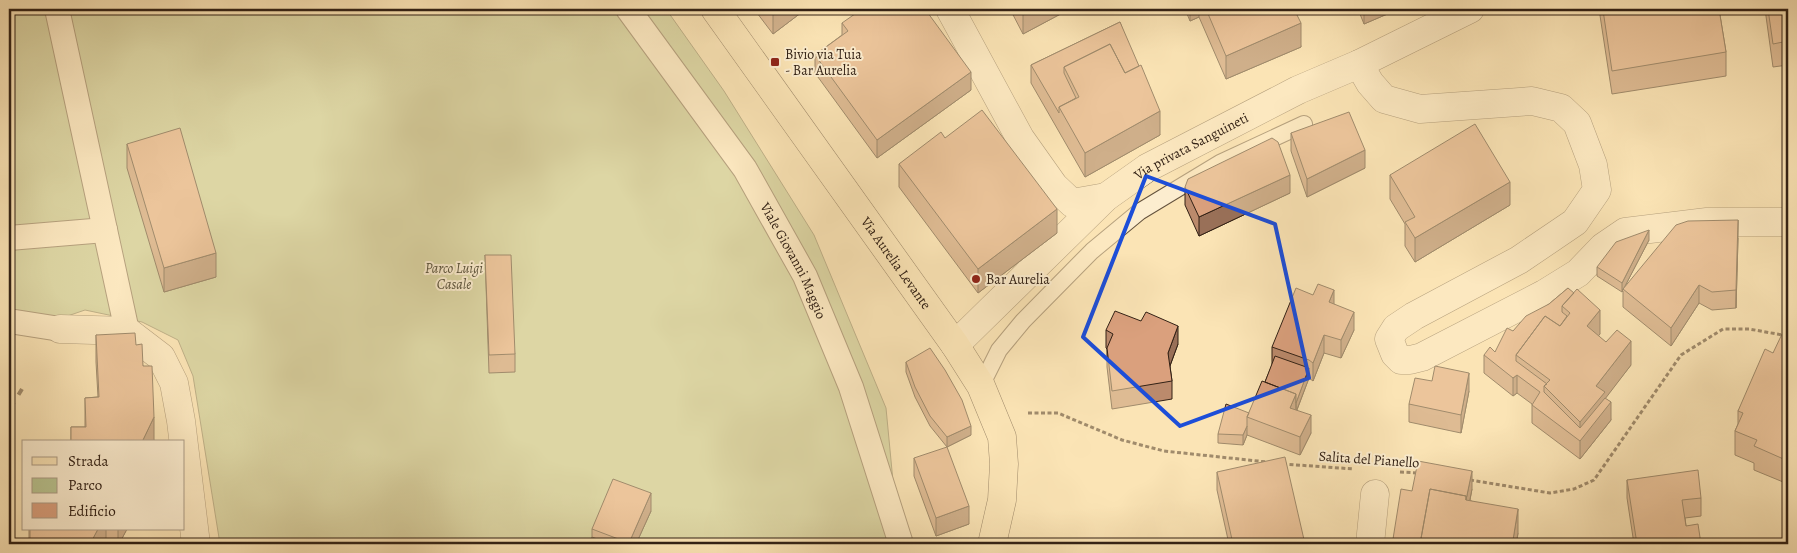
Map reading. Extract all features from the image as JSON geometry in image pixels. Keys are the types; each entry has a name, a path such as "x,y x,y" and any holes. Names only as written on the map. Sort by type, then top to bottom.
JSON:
{"main road":[{"name":"Via Aurelia Levante","path":"715,9 955,345 981,386 1002,437 1004,464 1002,500 992,544"}],"street":[{"path":"57,9 127,331"},
{"name":"Viale Giovanni Maggio","path":"628,9 746,169 805,276 851,387 901,544"},
{"path":"950,9 1020,138 1054,186 1072,203 1106,197"},
{"name":"Via privata Sanguineti","path":"955,345 1106,197 1147,168 1298,90 1359,64 1470,9"},
{"path":"1359,64 1370,83 1384,99 1420,109 1532,101 1561,108 1577,123 1593,165 1597,190 1575,222 1519,260 1414,316 1396,328 1389,338 1395,354 1401,360 1422,357 1544,294 1578,273 1603,246 1625,232 1707,222 1788,222"},
{"path":"9,238 105,230"},
{"path":"9,321 60,329 127,331 161,357 174,382 184,440"},
{"path":"185,447 196,544"},
{"path":"1370,544 1375,494"}],"lane":[{"path":"981,386 999,350 1023,321 1092,251 1139,212 1220,163 1304,124"}],"path":[{"path":"1465,480 1550,492 1574,489 1581,486 1594,480 1681,355 1723,329 1749,329 1788,336"},
{"name":"Salita del Pianello","path":"1024,413 1058,413 1122,440 1164,451 1359,470"},
{"name":"Salita del Pianello","path":"1398,472 1427,474"}],"highlighted area":[{"path":"1146,176 1275,224 1309,378 1180,426 1083,337"}],"green space":[{"name":"Parco Luigi Casale","path":"9,9 666,9 724,91 814,235 886,408 899,544 220,544 193,376 178,340 142,322 85,310 9,336"}],"building":[{"path":"862,9 925,9 971,72 877,140 815,55 848,31 842,23"},
{"path":"1206,9 1294,9 1301,23 1226,56"},
{"path":"1719,9 1726,52 1612,71 1603,10"},
{"path":"1768,9 1788,9 1788,41 1773,44"},
{"path":"1120,22 1139,66 1125,73 1110,44 1064,67 1064,73 1076,98 1059,107 1059,113 1031,65"},
{"path":"1110,44 1125,73 1141,65 1160,111 1085,153 1059,107 1079,97 1064,67"},
{"path":"982,110 1057,209 978,269 899,164 941,132 945,138"},
{"path":"1349,112 1365,150 1307,179 1291,133"},
{"path":"1475,124 1510,182 1415,238 1405,222 1415,217 1390,175"},
{"path":"180,128 216,253 164,268 127,144"},
{"path":"1272,138 1278,142 1290,175 1199,217 1185,187 1188,179"},
{"path":"1738,220 1736,290 1712,292 1699,285 1671,328 1623,289 1676,225 1688,221"},
{"path":"1649,230 1622,283 1597,267 1616,242"},
{"path":"485,255 511,255 515,354 489,355"},
{"path":"1318,284 1334,290 1329,302 1354,312 1341,340 1324,335 1313,363 1272,347 1296,288 1313,295"},
{"path":"1568,288 1574,293 1562,306 1562,312 1567,316 1560,326 1545,316 1516,355 1516,361 1547,384 1544,386 1544,392 1580,428 1605,398 1611,402 1580,441 1532,405 1540,392 1517,375 1513,378 1484,355 1490,347 1495,352 1507,328 1513,331 1526,316 1549,304"},
{"path":"1577,289 1600,310 1587,326 1606,342 1617,330 1631,341 1596,386 1605,392 1580,422 1544,386 1550,380 1516,355 1545,316 1560,326 1570,313 1562,306"},
{"path":"1115,311 1141,321 1146,312 1178,326 1168,353 1172,381 1112,391 1107,348 1113,334 1106,330"},
{"path":"135,333 136,345 142,344 143,366 152,366 154,417 143,440 71,440 71,427 86,427 85,398 99,397 96,335"},
{"path":"1782,334 1788,336 1788,461 1754,446 1757,440 1735,431 1743,413 1738,411 1765,349 1773,353"},
{"path":"930,348 962,400 971,426 947,437 930,416 915,387 906,362"},
{"path":"1275,356 1309,368 1296,403 1296,394 1265,382"},
{"path":"1435,366 1469,373 1461,415 1409,404 1415,378 1432,381"},
{"path":"1262,381 1296,394 1290,408 1311,415 1300,437 1247,417"},
{"path":"1226,404 1249,413 1243,435 1218,434"},
{"path":"947,447 969,506 936,518 914,458"},
{"path":"1285,457 1305,544 1233,544 1217,472"},
{"path":"1418,461 1472,471 1466,500 1466,496 1430,489 1420,544 1410,544 1393,539 1401,489 1412,491"},
{"path":"1698,470 1701,498 1682,500 1686,526 1698,524 1701,544 1637,544 1627,480"},
{"path":"613,479 651,493 629,543 592,529"},
{"path":"1430,489 1466,496 1466,500 1518,509 1513,540 1527,542 1527,544 1420,544"},
{"path":"30,530 97,530 90,544 16,544 16,539 30,539"},
{"path":"592,537 611,544 592,544"}],"railway":[{"path":"9,410 22,389"}],"place":[{"name":"Bivio via Tuia - Bar Aurelia","path":"775,62"},
{"name":"Bar Aurelia","path":"976,279"}]}
